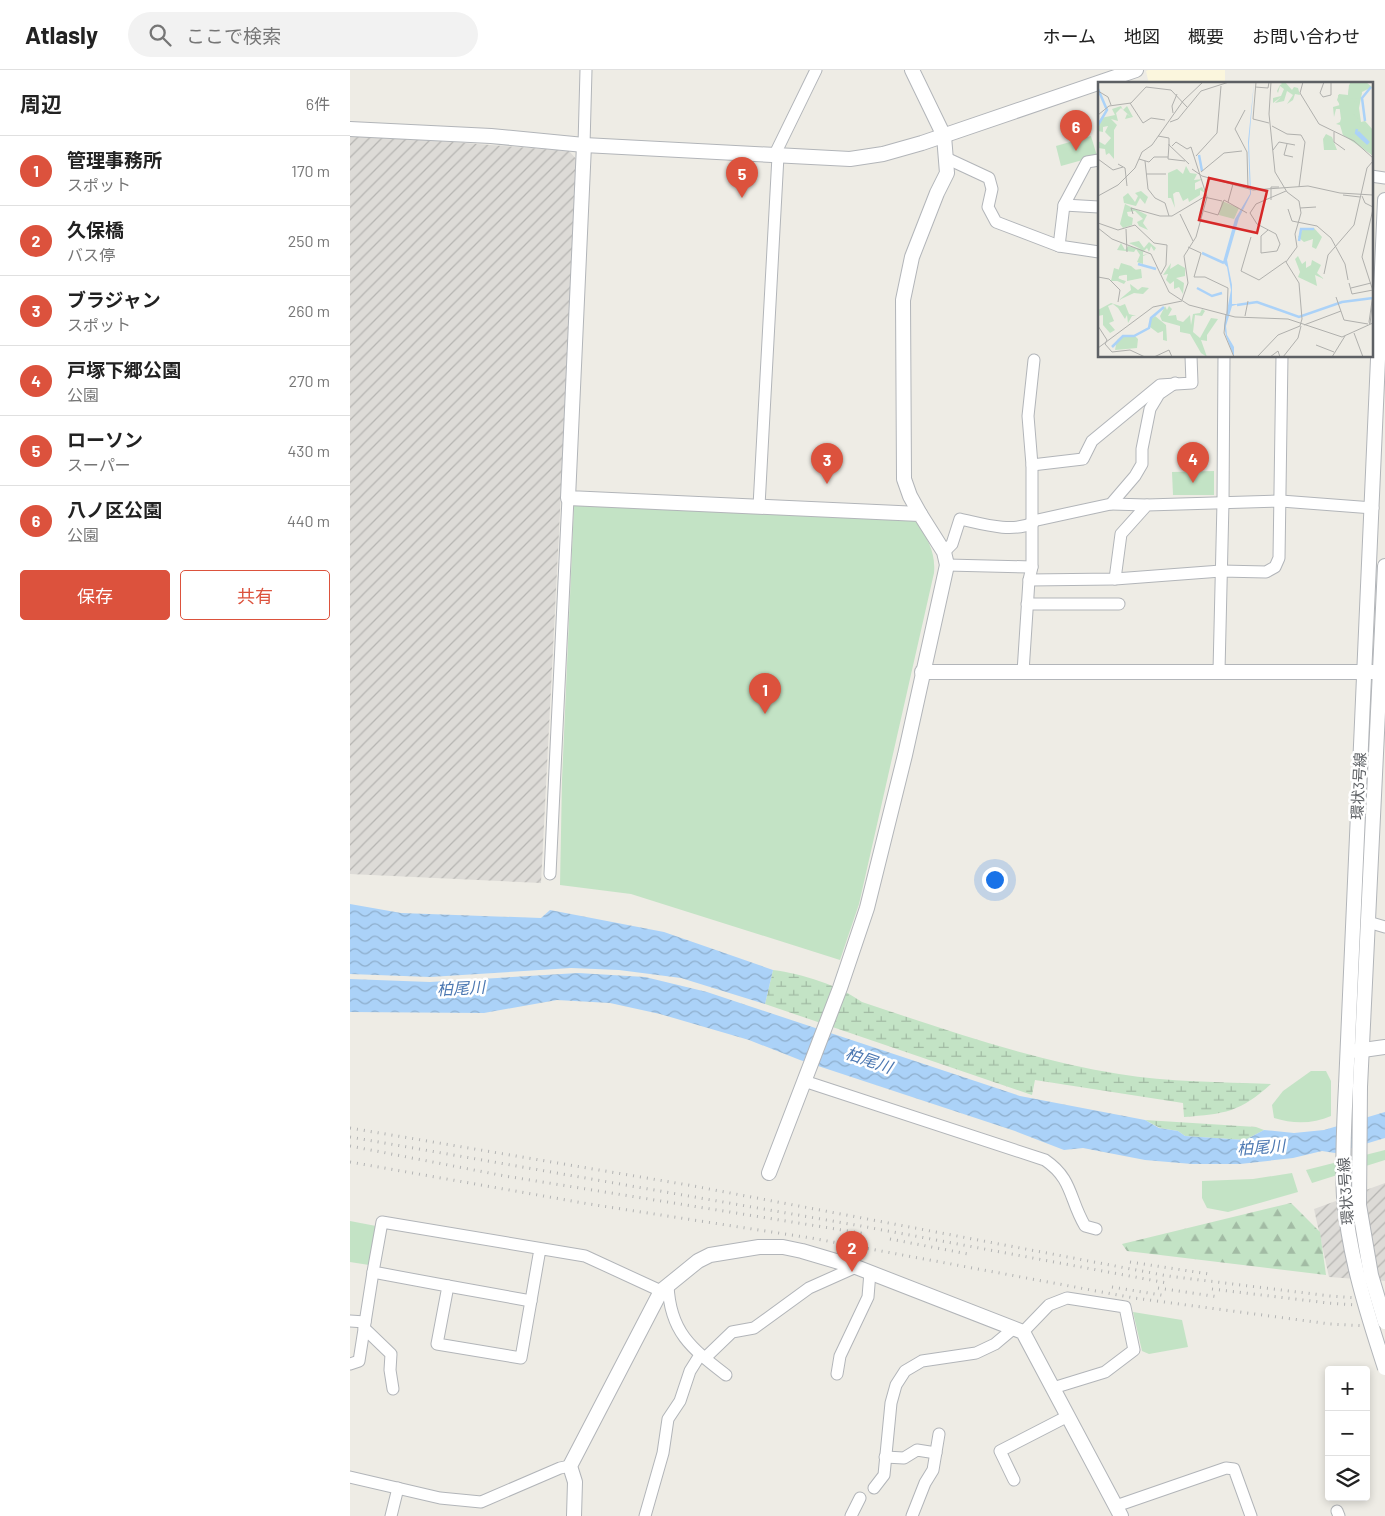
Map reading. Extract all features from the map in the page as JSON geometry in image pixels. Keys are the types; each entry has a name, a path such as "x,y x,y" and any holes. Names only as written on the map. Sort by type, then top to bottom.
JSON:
{"street":[{"path":"550,874 586,70"},
{"path":"759,506 776,156 816,70"},
{"path":"912,70 944,136 947,173 937,193 912,257 903,300 904,470 910,496 945,558"},
{"path":"1101,82 1136,70"},
{"path":"350,129 491,136 584,146 850,159 883,154 944,136 1098,83"},
{"path":"946,158 989,178 992,189 988,207 996,222 1059,246 1098,252"},
{"path":"1059,246 1064,205 1087,162 1098,160"},
{"path":"1372,176 1385,178"},
{"name":"環状3号線","path":"1385,200 1343,1164 1349,1234 1358,1275 1385,1368"},
{"path":"1064,205 1098,207"},
{"path":"1032,465 1083,459 1092,441 1160,385 1192,383 1191,358"},
{"path":"1219,671 1224,358"},
{"path":"1029,580 1115,579 1221,571 1266,572 1275,566 1279,558 1281,502 1282,358"},
{"path":"1023,672 1029,580 1032,566 1032,465 1028,416 1034,360"},
{"path":"1111,504 1135,476 1142,464 1142,449 1150,409 1159,394 1175,383"},
{"path":"568,498 920,514"},
{"path":"769,1173 840,988 874,882 905,755 945,558 952,544 960,519 988,525 1022,528 1033,522 1111,504 1281,502 1373,508"},
{"path":"1115,579 1121,534 1147,505"},
{"path":"945,558 1032,566"},
{"name":"環状3号線","path":"1385,566 1360,1086 1359,1204 1371,1275 1385,1322"},
{"path":"1370,570 1385,570"},
{"path":"1027,604 1119,604"},
{"path":"922,672 1380,672"},
{"path":"1368,922 1385,927"},
{"path":"1347,1053 1385,1047"},
{"path":"805,1077 1045,1160 1058,1169 1066,1180 1077,1213 1084,1226 1096,1229"},
{"path":"350,1364 359,1361 382,1222 585,1256 665,1288"},
{"path":"574,1516 575,1482 570,1466 665,1288 698,1261 710,1255 759,1247 783,1247 856,1267 1019,1330 1053,1388 1118,1513 1226,1468 1234,1469 1251,1516"},
{"path":"448,1286 437,1344 521,1358 540,1249"},
{"path":"645,1516 662,1453 668,1419 680,1401 690,1371 702,1356 732,1332 754,1328 808,1288 856,1267"},
{"path":"373,1272 531,1301"},
{"path":"838,1374 840,1356 868,1297 870,1272"},
{"path":"665,1288 672,1318 679,1331 702,1356 726,1374"},
{"path":"874,1488 884,1475 891,1403 896,1385 906,1371 922,1361 976,1352 995,1344 1019,1330 1049,1305 1067,1298 1125,1307 1134,1350 1105,1372 1053,1388"},
{"path":"350,1321 365,1325 391,1354 390,1370 393,1388"},
{"path":"1014,1480 1000,1451 1068,1416"},
{"path":"912,1516 925,1483 933,1470 939,1434"},
{"path":"885,1457 904,1458 917,1450 936,1452"},
{"path":"350,1477 440,1498 481,1502 560,1468 570,1466"},
{"path":"391,1516 398,1488"},
{"path":"851,1516 860,1498"}],"shaded area":[{"path":"1225,70 1225,82 1149,82 1146,71"},
{"path":"350,134 569,151 578,161 541,883 350,874"},
{"path":"1385,1183 1385,1281 1329,1277 1314,1209"}],"green space":[{"path":"1091,136 1097,156 1061,166 1056,146"},
{"path":"1214,471 1214,495 1173,495 1172,472"},
{"path":"574,505 916,520 924,533 934,558 934,573 859,904 840,960 631,894 560,885 562,780"},
{"path":"773,970 820,981 842,990 862,1002 989,1043 1054,1061 1138,1077 1271,1084 1250,1101 1231,1110 1211,1115 1184,1117 1183,1103 1035,1080 1032,1095 765,1004"},
{"path":"1311,1071 1326,1071 1331,1081 1331,1116 1317,1121 1303,1122 1274,1118 1272,1105 1283,1091"},
{"path":"1145,1120 1256,1127 1264,1130 1245,1140 1185,1136 1178,1131 1160,1128"},
{"path":"1385,1150 1385,1160 1312,1183 1306,1170"},
{"path":"1292,1173 1298,1192 1228,1212 1207,1208 1202,1198 1202,1181 1253,1179"},
{"path":"1291,1203 1320,1232 1326,1275 1127,1251 1122,1244"},
{"path":"350,1221 376,1226 369,1265 350,1262"},
{"path":"1133,1312 1182,1320 1188,1347 1149,1354 1142,1351"}],"water":[{"path":"350,904 401,913 541,918 550,910 664,932 773,970 765,1004 681,978 619,970 571,968 430,977 350,974"},
{"name":"柏尾川","path":"578,973 645,977 707,992 1020,1096 1145,1120 1159,1128 1178,1131 1185,1136 1245,1140 1264,1130 1294,1133 1324,1130 1385,1112 1385,1138 1335,1153 1322,1151 1293,1158 1240,1164 1192,1164 1145,1160 1083,1148 1064,1150 1015,1131 800,1060 749,1040 660,1014 610,1003 557,1000 484,1013 350,1012 350,979 430,982"}],"railway":[{"path":"350,1128 688,1185 1168,1276 1330,1296 1385,1300"},
{"path":"350,1137 861,1226 1167,1283"},
{"path":"350,1146 505,1176 867,1234"},
{"path":"350,1162 589,1204 811,1238 1134,1298 1330,1324 1385,1327"},
{"path":"890,1239 968,1254"},
{"path":"1130,1262 1209,1274"},
{"path":"1112,1287 1167,1296"},
{"path":"1158,1288 1219,1297"},
{"path":"1212,1289 1328,1303 1385,1307"}],"place":[{"name":"八ノ区公園","path":"1076,151"},
{"name":"ローソン","path":"742,198"},
{"name":"戸塚下郷公園","path":"1193,483"},
{"name":"ブラジャン","path":"827,484"},
{"name":"管理事務所","path":"765,714"},
{"name":"久保橋","path":"852,1272"}]}
